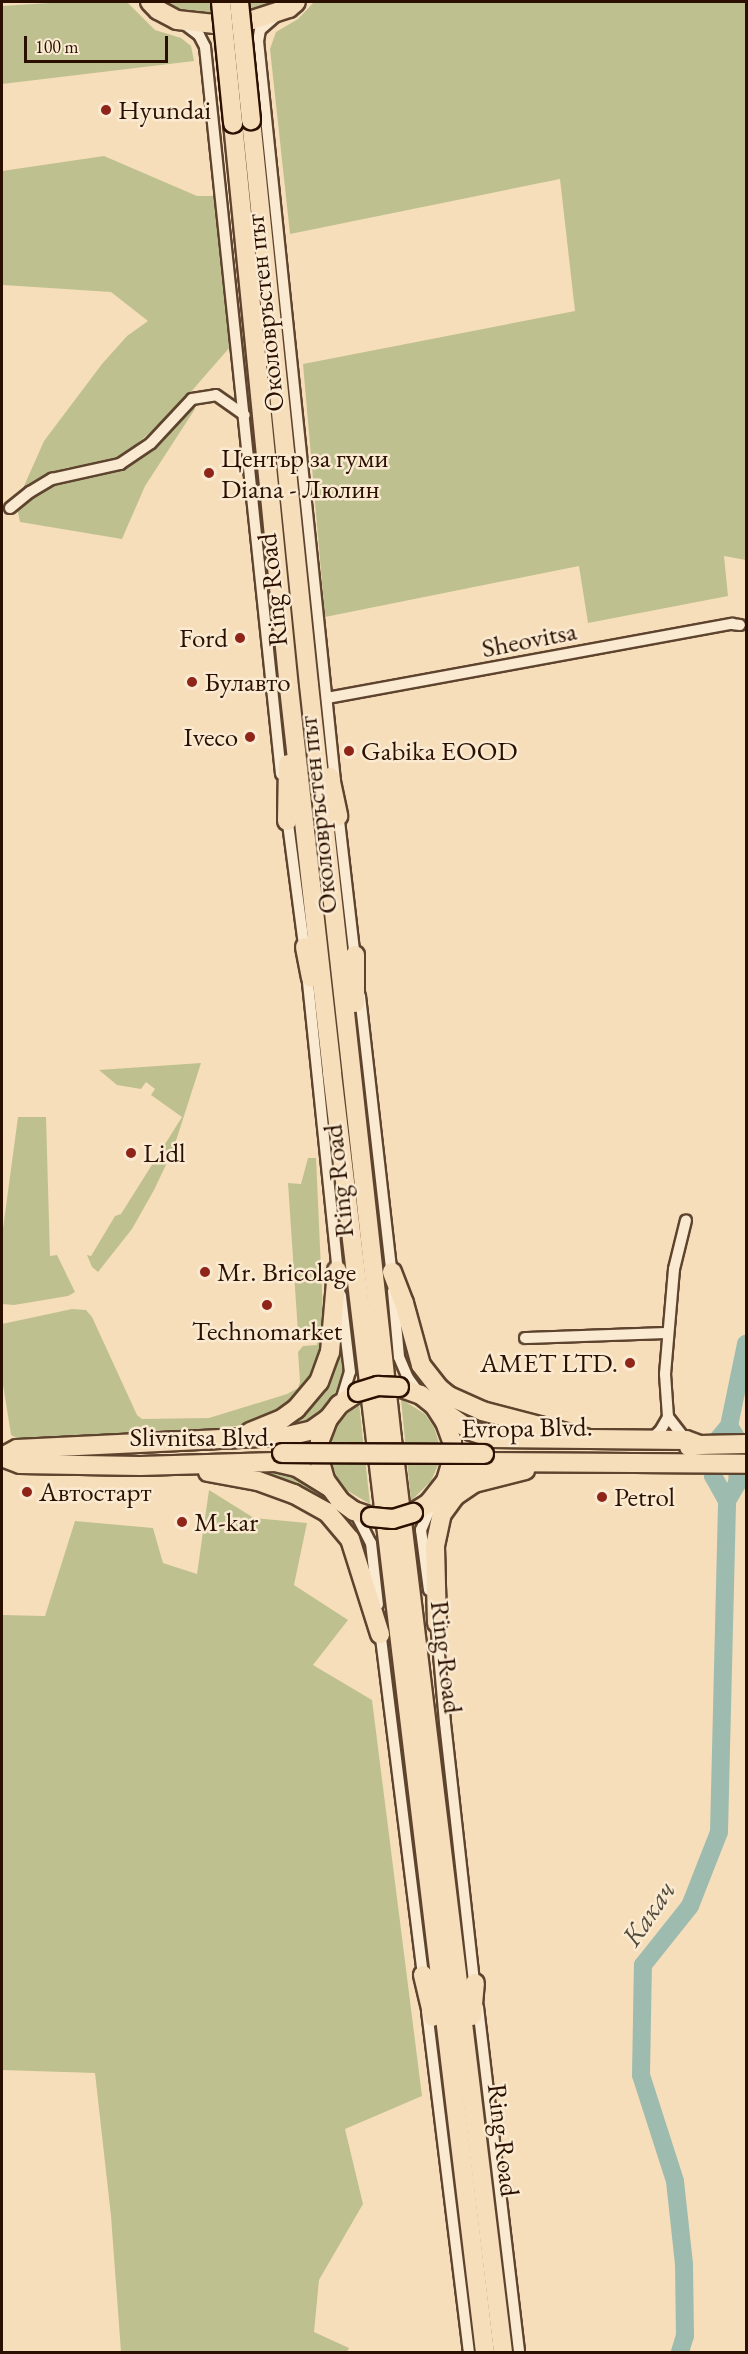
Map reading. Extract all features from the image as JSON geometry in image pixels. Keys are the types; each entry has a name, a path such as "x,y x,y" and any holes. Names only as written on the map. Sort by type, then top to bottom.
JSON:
{"main road":[{"path":"150,2 158,10 177,20 215,24 240,22 293,5"},
{"name":"Ring Road","path":"221,2 242,122 309,685 393,1450 466,2029 469,2074 503,2352"},
{"name":"Ring Road","path":"239,2 242,122 290,688 332,1073 443,2021 457,2115 485,2352"},
{"path":"309,685 338,816"},
{"path":"287,821 290,688"},
{"path":"305,947 332,1073"},
{"path":"355,955 355,1095"},
{"path":"225,1439 264,1428 282,1419 296,1409 319,1382 330,1352 337,1270"},
{"path":"392,1272 421,1365 439,1388 449,1396 482,1411 586,1438"},
{"path":"378,1386 399,1387 425,1398 446,1422 452,1441 452,1461 438,1493 413,1513 393,1519 363,1514 330,1488 322,1472 319,1451 328,1419 339,1405 358,1392 378,1386"},
{"name":"Evropa Blvd.","path":"425,1398 481,1436 649,1441 695,1449 747,1464"},
{"name":"Slivnitsa Blvd.","path":"2,1458 17,1449 303,1434 328,1419"},
{"name":"Evropa Blvd.","path":"386,1454 669,1452 747,1444"},
{"name":"Slivnitsa Blvd.","path":"81,1447 127,1454"},
{"name":"Evropa Blvd.","path":"438,1493 456,1476 483,1462 672,1465 695,1449"},
{"name":"Slivnitsa Blvd.","path":"67,1463 127,1454 386,1454"},
{"name":"Slivnitsa Blvd.","path":"2,1458 20,1464 171,1466 275,1462 297,1467 330,1488"},
{"path":"436,1623 438,1527 442,1514 455,1496 486,1478 566,1464"},
{"path":"171,1466 258,1481 294,1494 327,1512 350,1539 380,1634"},
{"path":"423,1975 457,2115"},
{"path":"469,2074 475,1983"}],"street":[{"name":"Околовръстен път","path":"293,5 269,20 260,30 258,41 338,816 392,1272"},
{"name":"Ring Road","path":"177,20 198,35 205,47 287,821 305,947 337,1270 350,1372 339,1405"},
{"path":"10,508 30,492 52,479 120,464 151,443 192,399 216,395 244,415"},
{"name":"Sheovitsa","path":"327,699 732,624 740,625"},
{"path":"649,1441 660,1431 668,1417 665,1374 668,1333 674,1269 686,1220"},
{"path":"392,1272 399,1357 408,1378 425,1398"},
{"path":"525,1338 668,1333"},
{"path":"668,1417 695,1449"},
{"path":"438,1493 421,1530 436,1623 445,1723 519,2352"},
{"path":"363,1514 371,1543 380,1634 470,2352"}],"green space":[{"path":"65,2 127,2 155,30 181,38 191,46 194,61 2,84 2,6"},
{"path":"165,2 278,2 253,10 202,15 179,10"},
{"path":"314,2 746,2 746,560 724,556 728,596 588,623 579,566 325,617 303,364 575,311 560,179 290,234 270,49 276,32 298,19"},
{"path":"104,156 197,196 215,196 230,347 169,417 117,460 65,468 48,475 20,495 44,441 102,364 127,336 148,321 111,292 3,285 2,171"},
{"path":"193,406 195,409 145,486 122,539 20,522 17,507 42,489 74,478 122,468"},
{"path":"201,1063 173,1150 154,1190 132,1229 98,1272 92,1267 87,1255 91,1256 115,1216 121,1214 182,1117 151,1095 155,1089 146,1082 141,1089 117,1085 99,1070"},
{"path":"18,1117 46,1117 50,1256 57,1255 75,1292 68,1296 14,1305 2,1304 2,1236"},
{"path":"308,1158 316,1158 324,1335 321,1360 312,1378 291,1403 281,1410 248,1424 199,1432 20,1440 11,1435 2,1378 2,1324 72,1309 86,1310 92,1317 137,1415 142,1419 209,1418 287,1394 298,1388 300,1382 298,1352 303,1346 317,1345 318,1336 298,1333 288,1183 301,1184"},
{"path":"336,1310 346,1364 345,1381 309,1425 265,1431 302,1408"},
{"path":"399,1310 421,1375 545,1432 490,1433 460,1417 413,1375 406,1363"},
{"path":"401,1399 425,1414 434,1427 439,1443 438,1465 431,1481 411,1501"},
{"path":"359,1403 370,1504 346,1490 331,1462 332,1439 338,1423"},
{"path":"277,1466 308,1481 363,1536 369,1554 373,1590 350,1529 225,1468"},
{"path":"209,1490 254,1518 307,1523 294,1585 348,1620 313,1665 372,1700 422,2096 345,2129 363,2204 319,2280 314,2332 349,2348 347,2352 121,2352 111,2216 95,2073 2,2070 2,1615 45,1616 75,1521 153,1528 163,1563 197,1574"}],"waterway":[{"name":"Какач","path":"727,1501 713,1476 718,1439 729,1426 746,1344"},
{"name":"Какач","path":"680,2352 685,2336 684,2264 675,2181 641,2075 643,1965 690,1906 719,1832 727,1501 737,1484 739,1455 739,1442 729,1426"}],"place":[{"name":"Hyundai","path":"106,110"},
{"name":"Център за гуми Diana - Люлин","path":"209,473"},
{"name":"Ford","path":"240,638"},
{"name":"Булавто","path":"192,682"},
{"name":"Iveco","path":"250,737"},
{"name":"Gabika EOOD","path":"349,751"},
{"name":"Lidl","path":"131,1153"},
{"name":"Mr. Bricolage","path":"205,1272"},
{"name":"Technomarket","path":"267,1305"},
{"name":"AMET LTD.","path":"630,1363"},
{"name":"Автостарт","path":"27,1492"},
{"name":"Petrol","path":"602,1497"},
{"name":"M-kar","path":"182,1522"}]}
